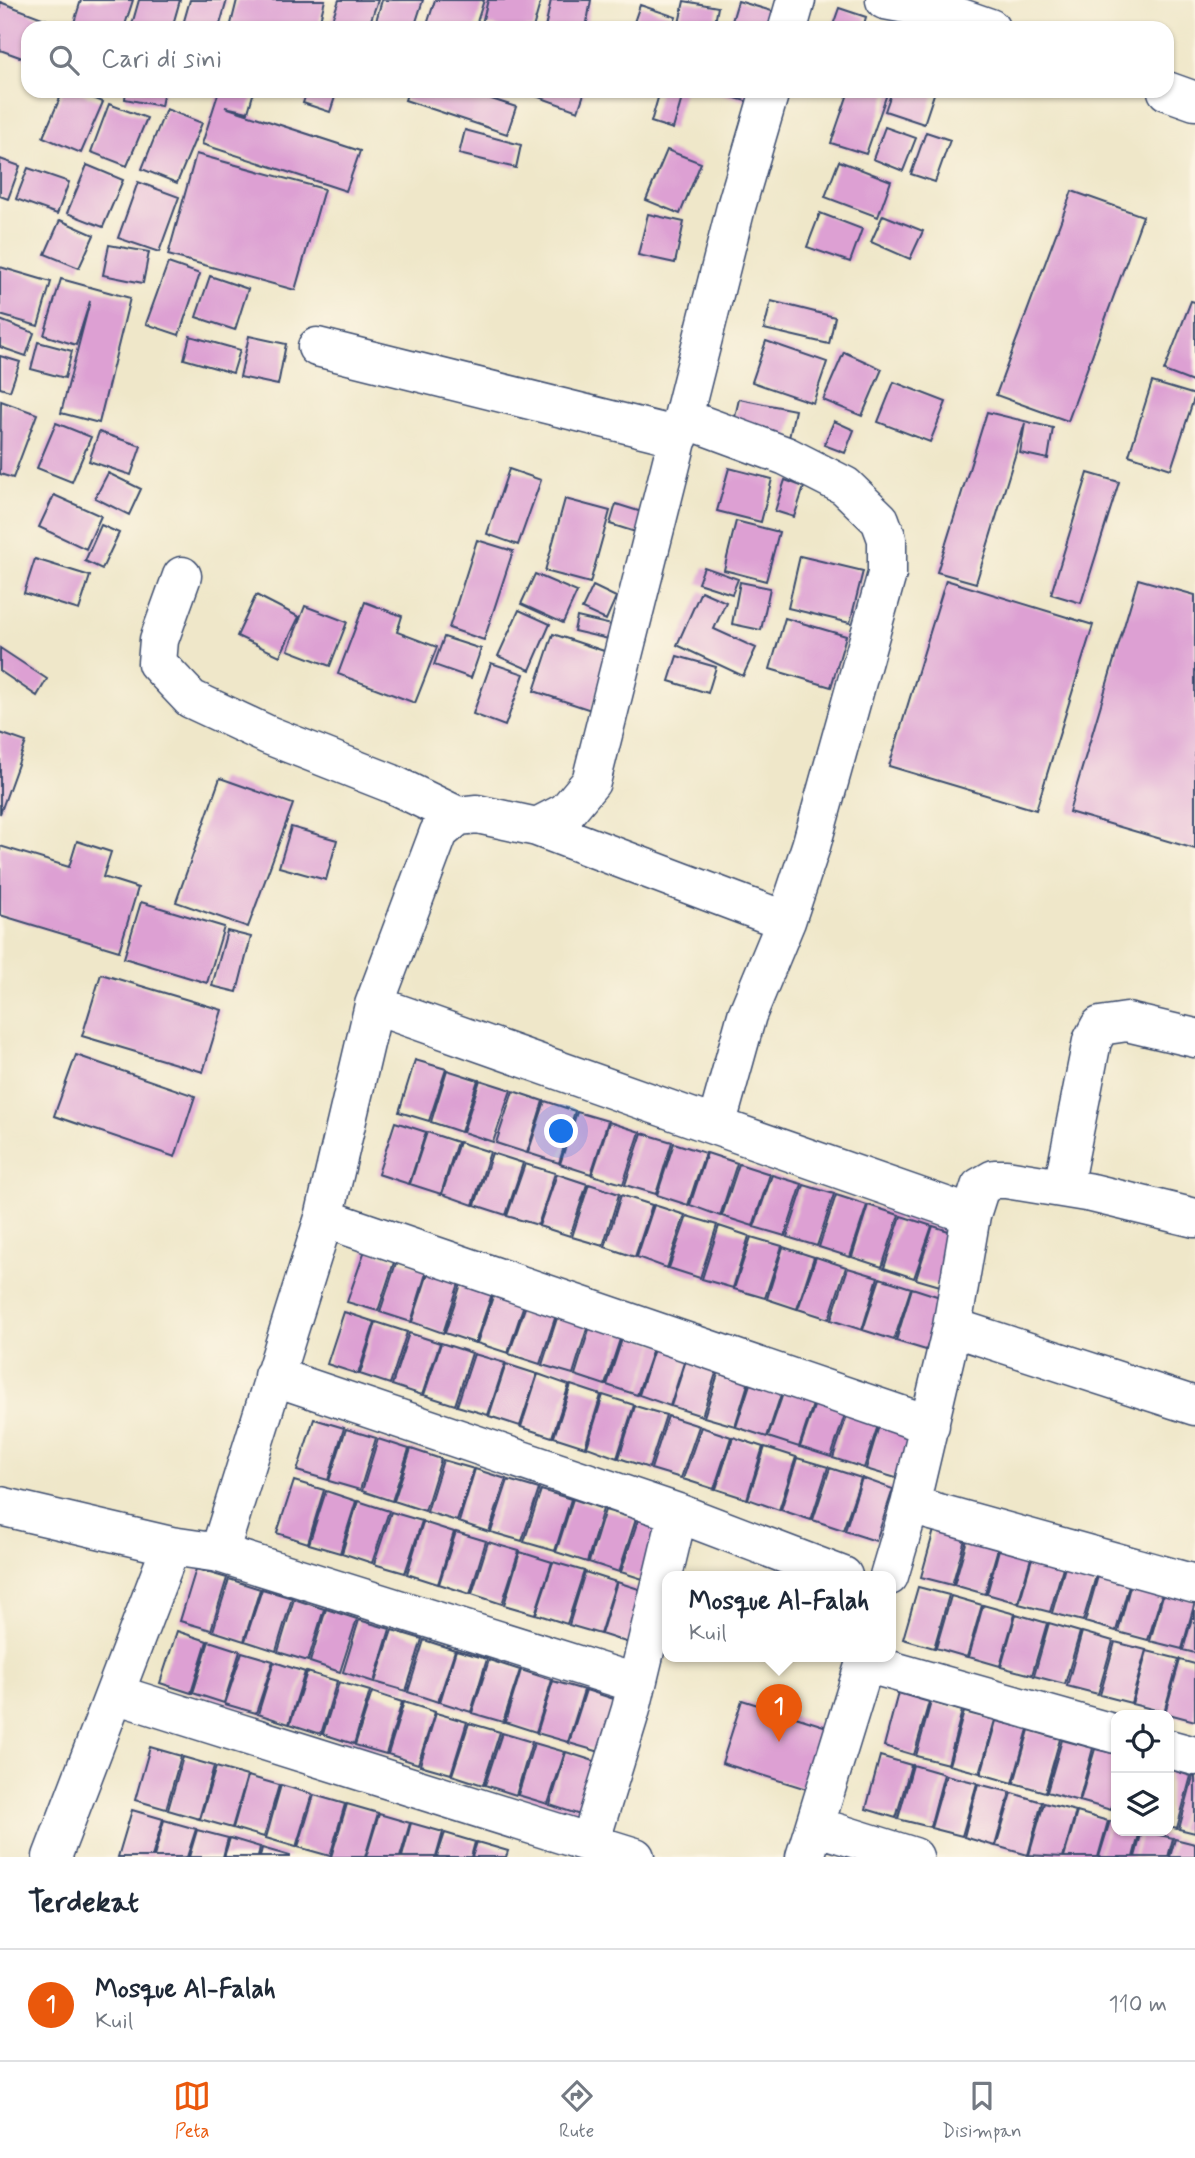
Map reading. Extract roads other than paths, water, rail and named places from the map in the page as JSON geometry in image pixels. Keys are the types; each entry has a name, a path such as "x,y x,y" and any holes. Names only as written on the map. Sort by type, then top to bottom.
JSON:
{"street":[{"path":"790,21 796,0"},
{"path":"885,0 938,10 970,21"},
{"path":"1174,94 1195,101"},
{"path":"537,827 566,812 591,782 736,207 768,98"},
{"path":"317,348 681,428 786,456 845,486 880,520 887,540 883,586 814,833 786,921 747,1015 716,1126"},
{"path":"182,576 159,640 157,663 191,699 268,735 390,783 458,816 477,814 537,827 786,921"},
{"path":"219,1553 324,1217 374,1005 439,832 458,816"},
{"path":"374,1005 971,1215"},
{"path":"1063,1187 1091,1041 1100,1026 1127,1022 1195,1038"},
{"path":"891,1571 930,1425 952,1327 971,1215 979,1187 994,1179 1063,1187 1195,1218"},
{"path":"324,1217 930,1425"},
{"path":"952,1327 1195,1406"},
{"path":"273,1376 678,1513 830,1571"},
{"path":"910,1505 1195,1584"},
{"path":"0,1506 171,1546 219,1553 635,1683"},
{"path":"663,1571 678,1513"},
{"path":"53,1857 171,1546"},
{"path":"590,1843 631,1709 662,1576"},
{"path":"865,1662 810,1842 914,1857"},
{"path":"876,1662 1111,1732"},
{"path":"115,1694 635,1857"},
{"path":"1174,1750 1195,1756"}],"place":[{"name":"Mosque Al-Falah","path":"779,1742"}]}
